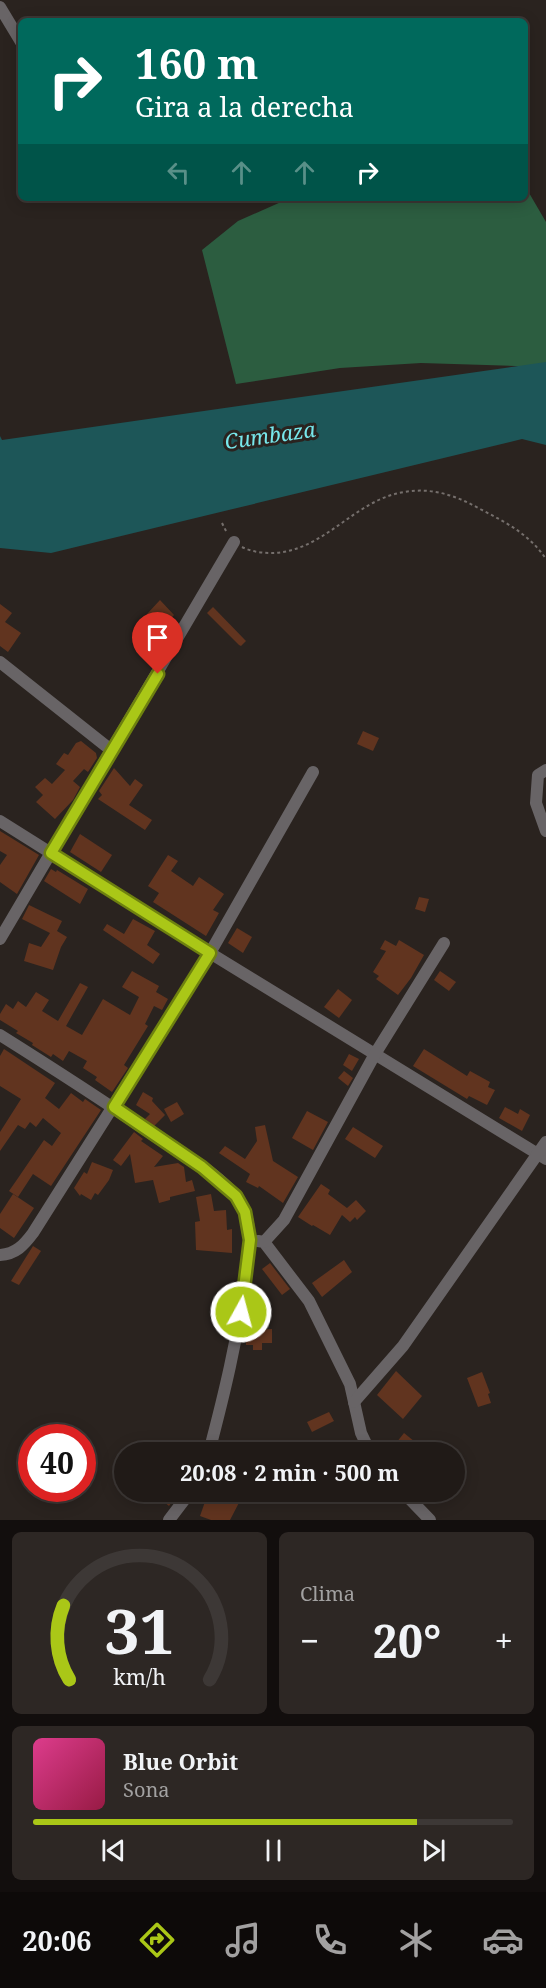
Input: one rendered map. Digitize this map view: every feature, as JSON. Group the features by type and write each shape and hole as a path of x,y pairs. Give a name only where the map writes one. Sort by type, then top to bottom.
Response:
{"street":[{"path":"0,7 18,37"},
{"path":"0,939 234,542"},
{"path":"0,662 111,750"},
{"path":"546,770 538,776 536,803 546,831"},
{"path":"0,1256 16,1251 33,1233 210,953 313,772"},
{"path":"0,821 210,953 542,1156"},
{"path":"264,1242 284,1220 375,1054 444,943"},
{"path":"0,1035 114,1107 202,1167 236,1196 245,1212 250,1240 241,1312 230,1374 212,1442"},
{"path":"354,1402 403,1346 542,1156 546,1142"},
{"path":"250,1240 264,1242 309,1301 350,1384 361,1433 365,1442"},
{"path":"169,1520 183,1502"},
{"path":"413,1502 430,1520"}],"path":[{"path":"222,523 234,542 246,549 260,552 292,550 312,543 382,498 404,492 429,490 459,498 512,526 530,540 546,559"}],"green space":[{"path":"528,191 546,222 546,367 421,363 340,368 236,384 202,250 238,221 283,201 528,201"}],"water":[{"name":"Cumbaza","path":"546,362 546,445 522,439 51,553 0,548 0,436 2,440"}],"building":[{"path":"160,600 174,615 168,622 174,628 169,636 147,614"},
{"path":"0,604 12,613 5,622 21,633 8,652 0,646"},
{"path":"213,607 246,641 241,646 207,613"},
{"path":"363,731 379,738 373,751 357,744"},
{"path":"81,741 96,753 97,758 88,772 84,769 73,781 80,787 73,800 55,819 36,802 43,795 35,787 45,778 52,784 65,770 56,764 64,753 68,755 76,743"},
{"path":"114,768 130,786 135,779 143,785 129,805 152,820 145,830 98,799 102,795 99,791"},
{"path":"0,831 39,855 17,894 0,882 0,865 7,855 0,851"},
{"path":"80,834 112,855 101,872 70,852"},
{"path":"168,855 178,861 171,871 193,886 199,877 224,894 213,910 219,913 206,936 153,902 159,893 148,886"},
{"path":"51,869 56,872 57,870 88,889 80,904 44,881"},
{"path":"419,897 429,899 425,912 415,909"},
{"path":"29,905 62,921 57,931 67,937 53,970 24,961 29,943 41,947 50,933 22,919"},
{"path":"133,919 155,931 147,945 160,954 153,964 103,930 107,924 124,934"},
{"path":"237,928 252,937 243,953 228,943"},
{"path":"385,940 396,946 399,940 424,955 398,995 376,979 379,976 373,972 386,951 380,949"},
{"path":"132,971 159,986 156,992 168,999 162,1010 154,1006 145,1024 148,1026 124,1065 128,1068 112,1092 95,1080 97,1077 83,1068 87,1061 69,1051 63,1061 53,1054 51,1057 0,1020 0,1014 6,1004 13,1009 18,1001 26,1007 36,992 49,1000 42,1011 58,1021 80,983 88,987 66,1026 82,1035 103,999 130,1015 139,997 122,987"},
{"path":"440,971 456,982 449,991 434,980"},
{"path":"338,989 352,1000 339,1018 324,1007"},
{"path":"4,1049 55,1083 45,1098 59,1109 71,1093 83,1102 85,1099 101,1110 51,1186 33,1174 18,1197 9,1191 44,1140 52,1146 61,1133 43,1118 36,1127 30,1122 25,1129 18,1125 0,1151 0,1132 21,1099 0,1086 0,1056"},
{"path":"424,1049 467,1076 470,1071 490,1082 488,1087 495,1090 487,1105 469,1096 467,1099 413,1066"},
{"path":"349,1054 359,1059 352,1071 343,1065"},
{"path":"344,1071 353,1078 348,1086 338,1078"},
{"path":"143,1092 153,1098 152,1101 165,1115 154,1126 145,1119 150,1114 136,1105"},
{"path":"177,1102 184,1114 171,1122 164,1109"},
{"path":"505,1107 518,1114 520,1109 530,1115 522,1131 499,1118"},
{"path":"307,1111 328,1122 313,1150 292,1138"},
{"path":"265,1125 273,1161 298,1177 283,1203 259,1186 258,1188 246,1182 250,1174 219,1153 225,1146 245,1159 257,1141 255,1127"},
{"path":"353,1127 383,1146 375,1158 345,1139"},
{"path":"134,1132 143,1139 141,1141 163,1156 154,1167 178,1163 184,1167 186,1182 192,1180 195,1191 170,1197 170,1200 159,1203 153,1180 135,1183 130,1154 121,1166 113,1160"},
{"path":"92,1162 113,1170 98,1195 95,1193 91,1200 81,1194 80,1196 74,1188 84,1172 87,1174"},
{"path":"321,1184 330,1190 328,1194 347,1208 356,1200 366,1211 357,1220 355,1217 350,1222 342,1215 330,1235 312,1226 298,1217"},
{"path":"13,1194 34,1208 14,1238 0,1228 0,1214"},
{"path":"211,1194 214,1211 226,1210 227,1230 232,1229 232,1253 196,1250 195,1222 200,1221 196,1197"},
{"path":"33,1246 41,1251 19,1285 11,1281"},
{"path":"344,1260 352,1272 322,1297 312,1283"},
{"path":"270,1263 290,1289 282,1295 262,1269"},
{"path":"272,1329 272,1343 262,1343 262,1350 253,1350 253,1345 246,1345 246,1330"},
{"path":"396,1371 422,1396 403,1419 377,1395"},
{"path":"482,1372 490,1393 488,1394 491,1403 478,1407 467,1378"},
{"path":"329,1412 334,1421 312,1432 307,1422"},
{"path":"404,1433 415,1442 397,1442"},
{"path":"205,1502 239,1502 230,1520 211,1520 200,1516"}],"route":[{"path":"158,674 51,853 210,953 114,1107 202,1167 236,1196 245,1212 250,1240 241,1312"}]}
